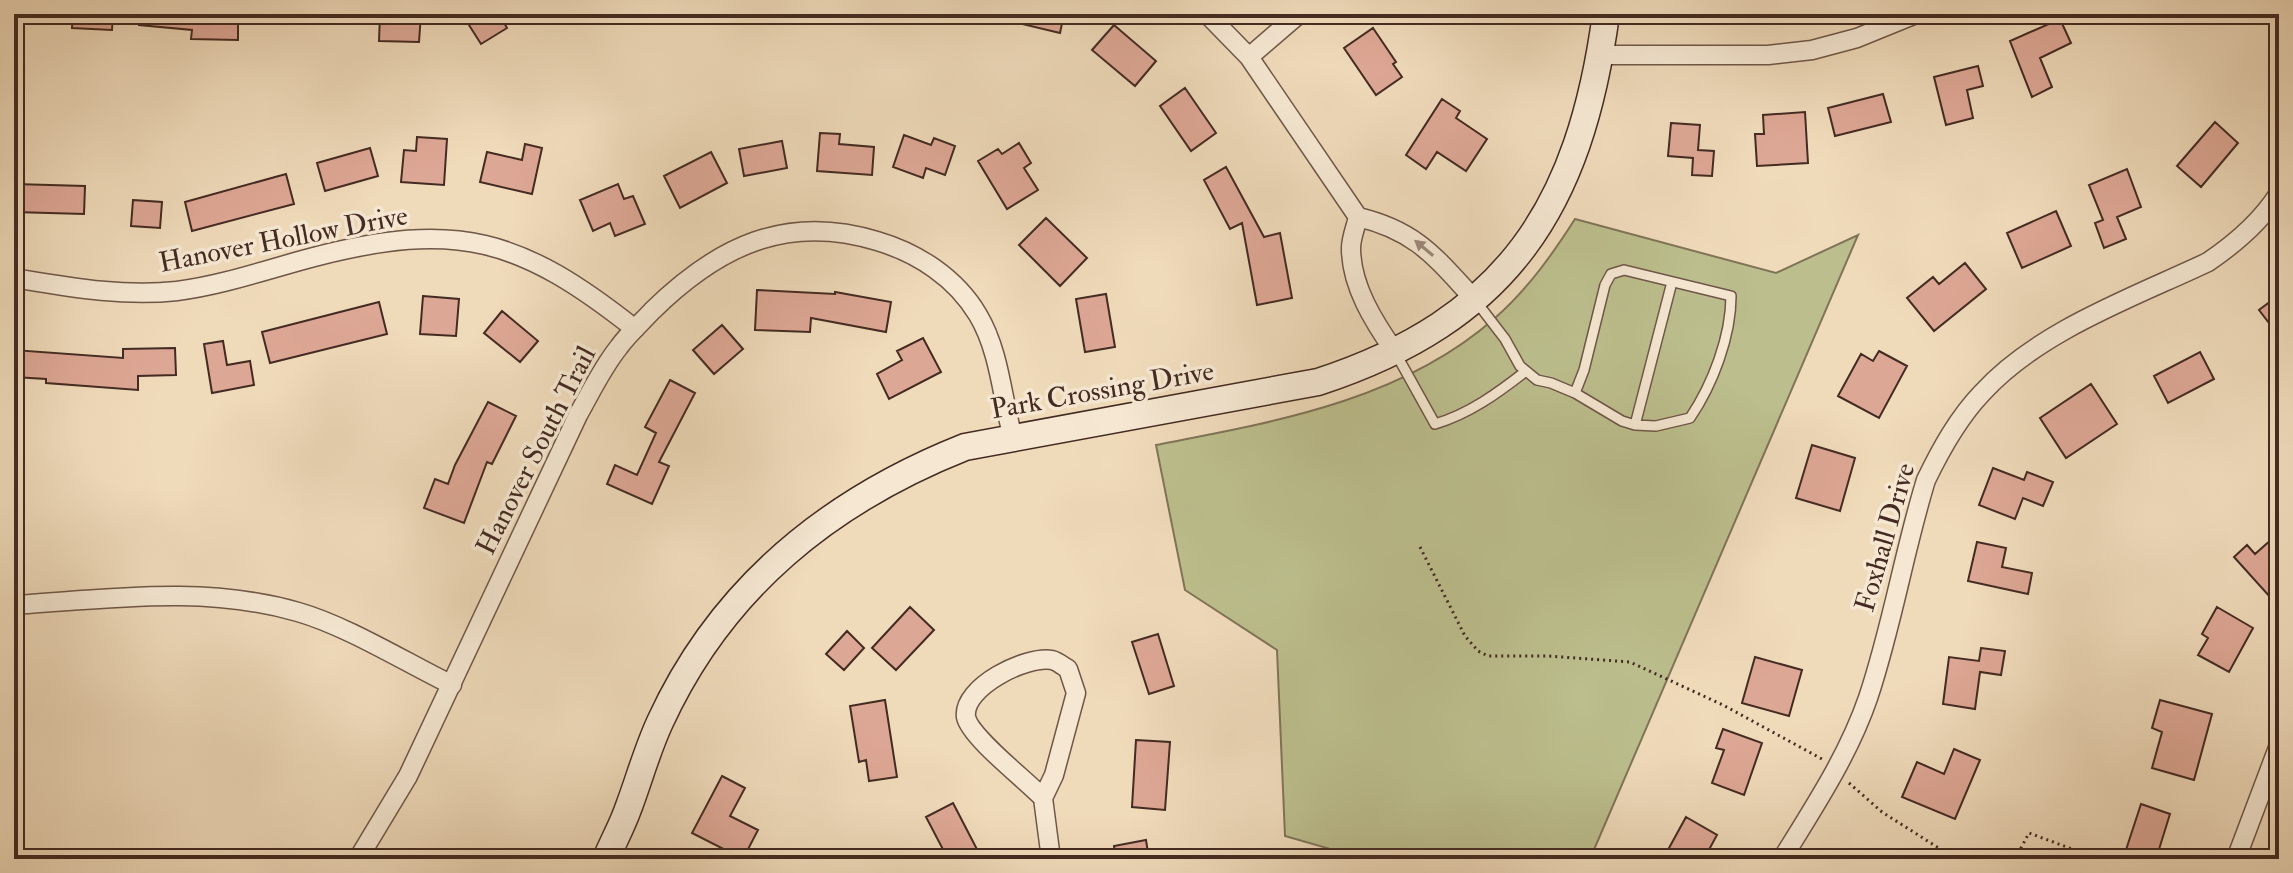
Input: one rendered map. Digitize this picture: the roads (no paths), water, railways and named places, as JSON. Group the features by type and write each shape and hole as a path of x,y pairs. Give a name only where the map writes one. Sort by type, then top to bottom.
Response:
{"street":[{"path":"1207,14 1249,57 1358,217 1385,223 1423,245 1475,300"},
{"path":"1249,57 1299,14"},
{"name":"Park Crossing Drive","path":"606,859 628,810 660,722 681,681 706,643 739,599 771,566 850,503 922,464 965,447 1164,408 1292,388 1359,368 1442,325 1475,300 1528,241 1568,173 1582,132 1606,14"},
{"path":"1600,55 1768,55 1812,50 1857,38 1916,14"},
{"name":"Foxhall Drive","path":"1782,859 1851,740 1868,698 1926,480 1942,448 1966,412 2000,375 2052,337 2208,262 2231,246 2254,226 2279,193"},
{"path":"1358,217 1351,246 1356,280 1374,323 1395,352"},
{"name":"Hanover South Trail","path":"358,859 408,776 578,415 604,367 635,329 691,276 720,256 753,241 801,231 832,231 864,237 916,256 961,292 978,315 990,342 1013,438"},
{"name":"Hanover Hollow Drive","path":"14,278 104,292 165,292 236,279 381,241 419,238 458,240 487,245 543,265 576,284 635,329"},
{"path":"14,605 185,595 256,601 320,620 452,685"},
{"path":"1043,798 988,748 970,728 965,714 972,695 997,676 1029,661 1053,660 1068,669 1076,693 1054,775 1043,798 1051,859"},
{"path":"2236,859 2270,796 2279,745"}],"lane":[{"path":"1475,300 1505,339 1520,366 1537,380 1575,393 1622,421 1656,426 1690,418 1705,395 1731,312 1731,296 1624,270 1611,274 1605,285 1584,370 1575,393"},
{"path":"1635,425 1672,282"},
{"path":"1395,352 1435,424 1453,418 1501,391 1526,371"}]}
